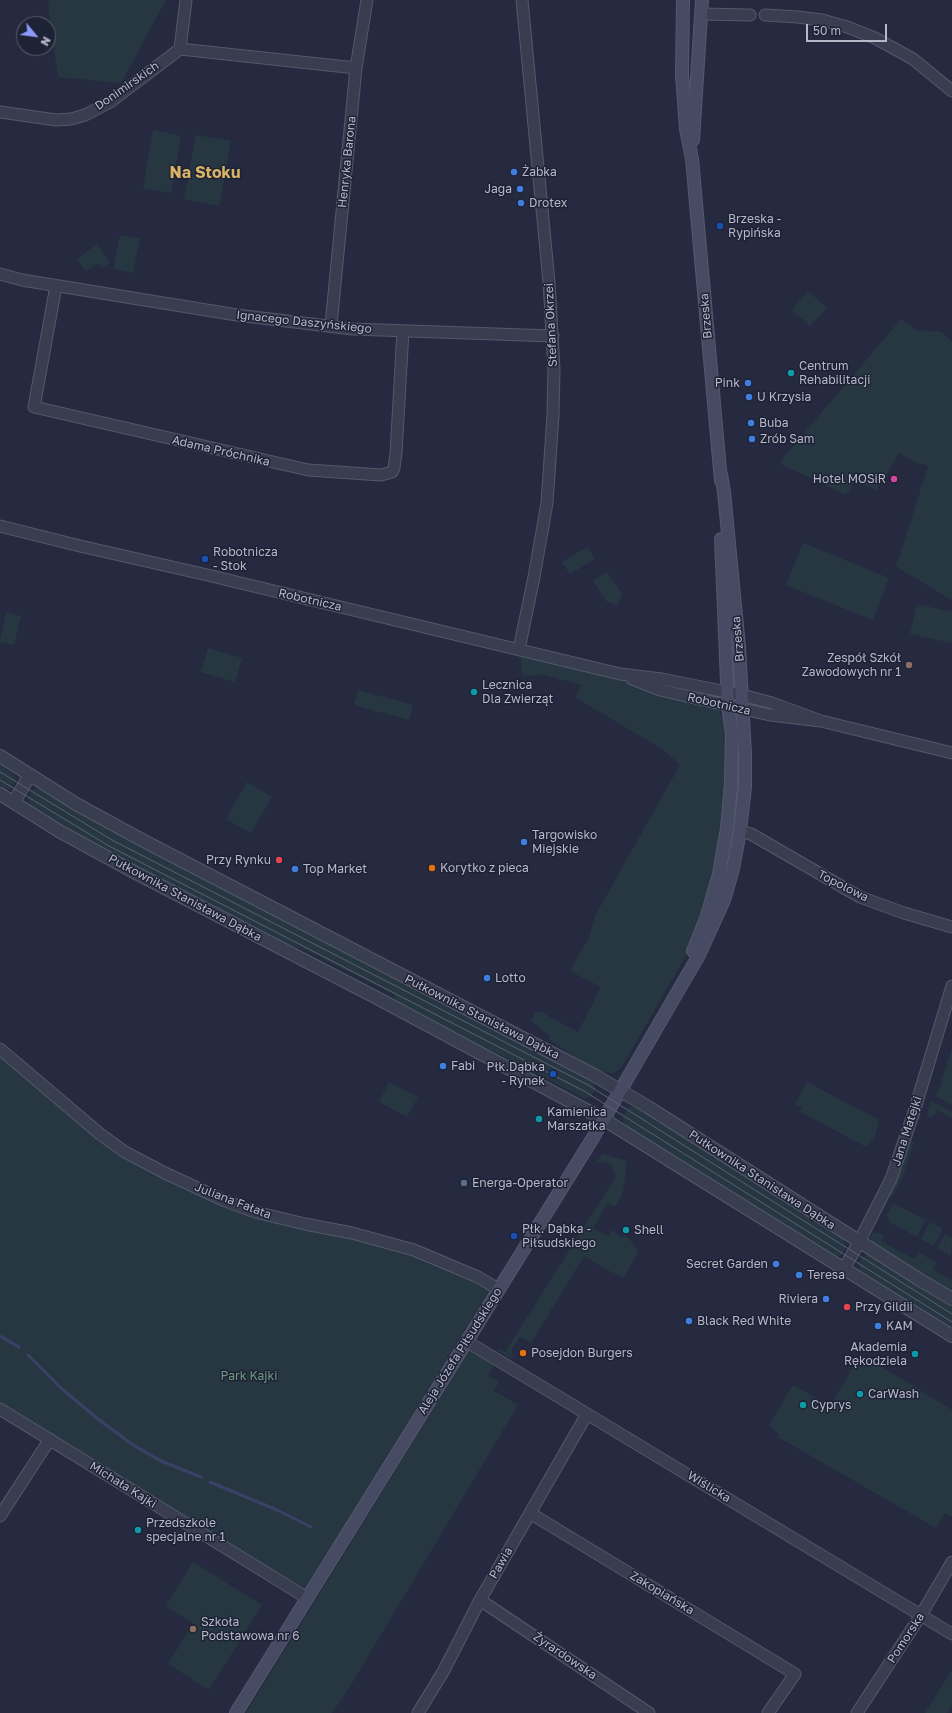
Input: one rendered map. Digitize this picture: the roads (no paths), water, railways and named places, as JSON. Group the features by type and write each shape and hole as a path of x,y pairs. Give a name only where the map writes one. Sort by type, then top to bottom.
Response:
{"main road":[{"name":"Brzeska","path":"683,0 683,92 686,130 692,159 721,474 725,500 743,709"},
{"name":"Brzeska","path":"692,159 702,0"},
{"name":"Brzeska","path":"721,474 720,516 728,706"},
{"name":"Aleja Józefa Piłsudskiego","path":"681,987 714,894 722,854 729,806 732,762 732,733 728,706"},
{"name":"Aleja Józefa Piłsudskiego","path":"236,1713 603,1120 699,955 724,900 733,869 740,831 745,787 746,754 743,709"}],"street":[{"path":"186,0 180,49 356,68"},
{"name":"Henryka Barona","path":"331,325 356,68 367,0"},
{"name":"Stefana Okrzei","path":"519,649 543,530 548,489 553,415 553,336 522,0"},
{"path":"701,14 750,15"},
{"path":"765,15 798,17 827,22 874,38 913,59 952,91"},
{"name":"Donimirskich","path":"0,112 56,120 71,119 85,115 110,102 180,49"},
{"path":"0,274 12,278 56,286"},
{"name":"Ignacego Daszyńskiego","path":"56,286 237,315 331,325 352,329 553,336"},
{"name":"Adama Próchnika","path":"56,286 34,407 308,470 380,475 389,474 394,468 403,331"},
{"name":"Robotnicza","path":"0,526 620,674 662,679 727,692 772,703 821,721 952,753"},
{"name":"Robotnicza","path":"620,674 660,690 728,706 770,715 821,721"},
{"name":"Pułkownika Stanisława Dąbka","path":"0,756 76,804 142,840 594,1075 952,1299"},
{"path":"14,802 30,775"},
{"name":"Pułkownika Stanisława Dąbka","path":"0,794 59,830 134,872 377,998 603,1120 952,1336"},
{"name":"Topolowa","path":"740,831 751,834 860,896 904,913 952,927"},
{"name":"Jana Matejki","path":"844,1269 888,1184 899,1158 952,986"},
{"name":"Juliana Fałata","path":"0,1049 100,1134 125,1152 165,1173 223,1200 255,1212 298,1223 359,1234 414,1250 478,1277 498,1288"},
{"name":"Wiślicka","path":"466,1341 952,1634"},
{"name":"Michała Kajki","path":"0,1409 307,1598"},
{"name":"Pawia","path":"418,1713 443,1672 480,1600 587,1414"},
{"path":"0,1516 50,1439"},
{"name":"Zakopiańska","path":"530,1513 795,1674 768,1713"},
{"name":"Pomorska","path":"857,1713 922,1615 952,1562"},
{"name":"Żyrardowska","path":"480,1600 649,1713"}],"waterway":[{"path":"0,1336 19,1347"},
{"path":"28,1355 62,1389 98,1419 133,1445 161,1461 201,1477"},
{"path":"210,1482 277,1510 311,1527"}],"tram line":[{"path":"0,772 112,840 588,1085 952,1314"},
{"path":"0,780 109,846 584,1091 952,1322"}],"place":[{"name":"Żabka","path":"514,172"},
{"name":"Jaga","path":"520,189"},
{"name":"Drotex","path":"521,203"},
{"name":"Brzeska - Rypińska","path":"720,226"},
{"name":"Centrum Rehabilitacji","path":"791,373"},
{"name":"Pink","path":"748,383"},
{"name":"U Krzysia","path":"749,397"},
{"name":"Buba","path":"751,423"},
{"name":"Zrób Sam","path":"752,439"},
{"name":"Hotel MOSiR","path":"894,479"},
{"name":"Robotnicza - Stok","path":"205,559"},
{"name":"Zespół Szkół Zawodowych nr 1","path":"909,665"},
{"name":"Lecznica Dla Zwierząt","path":"474,692"},
{"name":"Targowisko Miejskie","path":"524,842"},
{"name":"Przy Rynku","path":"279,860"},
{"name":"Korytko z pieca","path":"432,868"},
{"name":"Top Market","path":"295,869"},
{"name":"Lotto","path":"487,978"},
{"name":"Fabi","path":"443,1066"},
{"name":"Płk.Dąbka - Rynek","path":"553,1074"},
{"name":"Kamienica Marszałka","path":"539,1119"},
{"name":"Energa-Operator","path":"464,1183"},
{"name":"Shell","path":"626,1230"},
{"name":"Płk. Dąbka - Piłsudskiego","path":"514,1236"},
{"name":"Secret Garden","path":"776,1264"},
{"name":"Teresa","path":"799,1275"},
{"name":"Riviera","path":"826,1299"},
{"name":"Przy Gildii","path":"847,1307"},
{"name":"Black Red White","path":"689,1321"},
{"name":"KAM","path":"878,1326"},
{"name":"Posejdon Burgers","path":"523,1353"},
{"name":"Akademia Rękodziela","path":"915,1354"},
{"name":"CarWash","path":"860,1394"},
{"name":"Cyprys","path":"803,1405"},
{"name":"Przedszkole specjalne nr 1","path":"138,1530"},
{"name":"Szkoła Podstawowa nr 6","path":"193,1629"}],"district":[{"name":"Na Stoku","path":"205,173"}],"park label":[{"name":"Park Kajki","path":"249,1376"}]}
